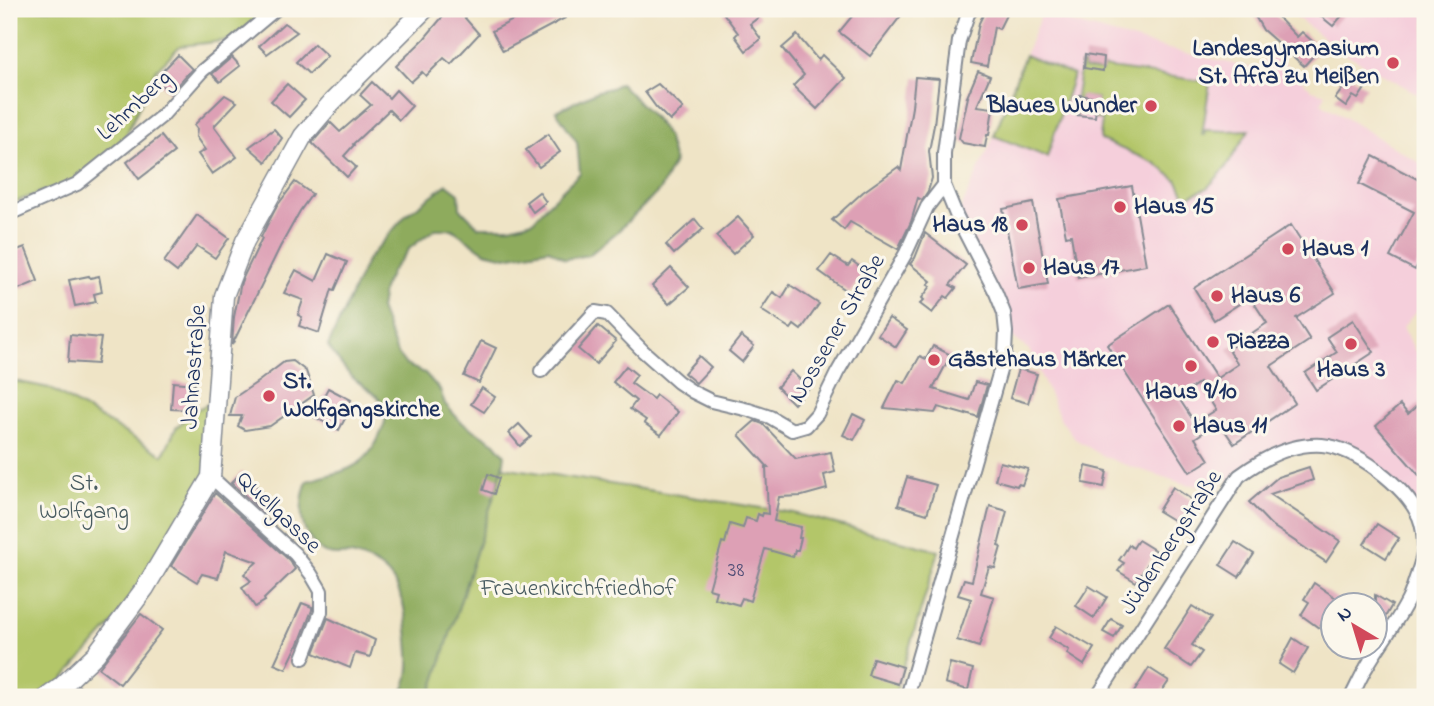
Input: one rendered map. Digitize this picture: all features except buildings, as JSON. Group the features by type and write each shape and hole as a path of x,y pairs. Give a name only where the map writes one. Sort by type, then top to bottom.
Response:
{"street":[{"name":"Lehmberg","path":"9,214 77,184 162,116 202,71 276,9"},
{"name":"Jahnastraße","path":"47,697 96,654 145,587 211,477 224,296 245,241 303,136 332,102 425,9"},
{"path":"907,697 1004,353 1006,332 1004,313 996,293 957,217 944,185 944,153 959,41 972,9"},
{"name":"Nossener Straße","path":"541,371 595,312 607,314 651,359 693,392 711,401 770,417 792,430 806,426 817,414 837,373 906,253 927,207 944,185"},
{"name":"Jüdenbergstraße","path":"1097,697 1238,476 1259,461 1283,451 1324,445 1366,462 1382,474 1408,500 1418,517 1424,537 1424,552 1409,599 1351,697"},
{"name":"Quellgasse","path":"211,477 295,554 321,591 321,612 303,658"}],"shaded area":[{"name":"Landesgymnasium St. Afra zu Meißen","path":"1286,9 1425,9 1425,98 1339,50"},
{"name":"Landesgymnasium St. Afra zu Meißen","path":"1041,14 1160,47 1256,69 1273,52 1312,90 1326,94 1321,103 1425,166 1425,301 1403,327 1415,351 1425,358 1425,552 1408,500 1346,452 1304,446 1222,483 1218,490 1182,483 1101,455 1075,439 1061,420 1029,350 1006,332 957,217 994,136"}],"green space":[{"path":"9,9 276,9 240,39 180,46 156,70 118,152 55,194 51,189 9,204"},
{"path":"1025,55 1073,75 1047,157 994,136"},
{"path":"1081,64 1084,69 1102,71 1103,67 1210,82 1202,135 1205,130 1249,130 1225,169 1207,188 1186,197 1178,181 1155,163 1101,140 1102,120 1094,118 1097,98 1080,96 1077,115 1073,115"},
{"path":"620,83 654,118 667,136 674,162 660,190 617,232 589,255 565,259 549,249 506,257 485,252 452,229 435,229 410,248 392,270 383,289 380,309 397,353 406,365 425,373 440,390 445,404 461,422 495,443 505,455 430,697 399,697 408,678 409,656 405,611 399,591 380,567 351,555 332,555 321,551 307,535 302,521 307,481 343,471 361,461 376,444 386,417 380,399 351,376 328,346 367,260 406,215 447,184 459,193 460,208 479,227 510,227 533,221 580,173 577,142 556,111"},
{"name":"St. Wolfgang","path":"9,380 49,388 163,455 176,428 195,410 217,400 211,477 145,588 47,697 9,697"},
{"name":"Frauenkirchfriedhof","path":"503,467 793,513 939,551 894,697 430,697"}],"place":[{"name":"Landesgymnasium St. Afra zu Meißen","path":"1393,63"},
{"name":"Blaues Wunder","path":"1151,106"},
{"name":"Haus 15","path":"1120,207"},
{"name":"Haus 18","path":"1022,225"},
{"name":"Haus 1","path":"1288,249"},
{"name":"Haus 17","path":"1029,268"},
{"name":"Haus 6","path":"1217,296"},
{"name":"Piazza","path":"1213,342"},
{"name":"Haus 3","path":"1351,344"},
{"name":"Gästehaus Märker","path":"934,360"},
{"name":"Haus 9/10","path":"1191,366"},
{"name":"St. Wolfgangskirche","path":"269,396"},
{"name":"Haus 11","path":"1179,426"}]}
